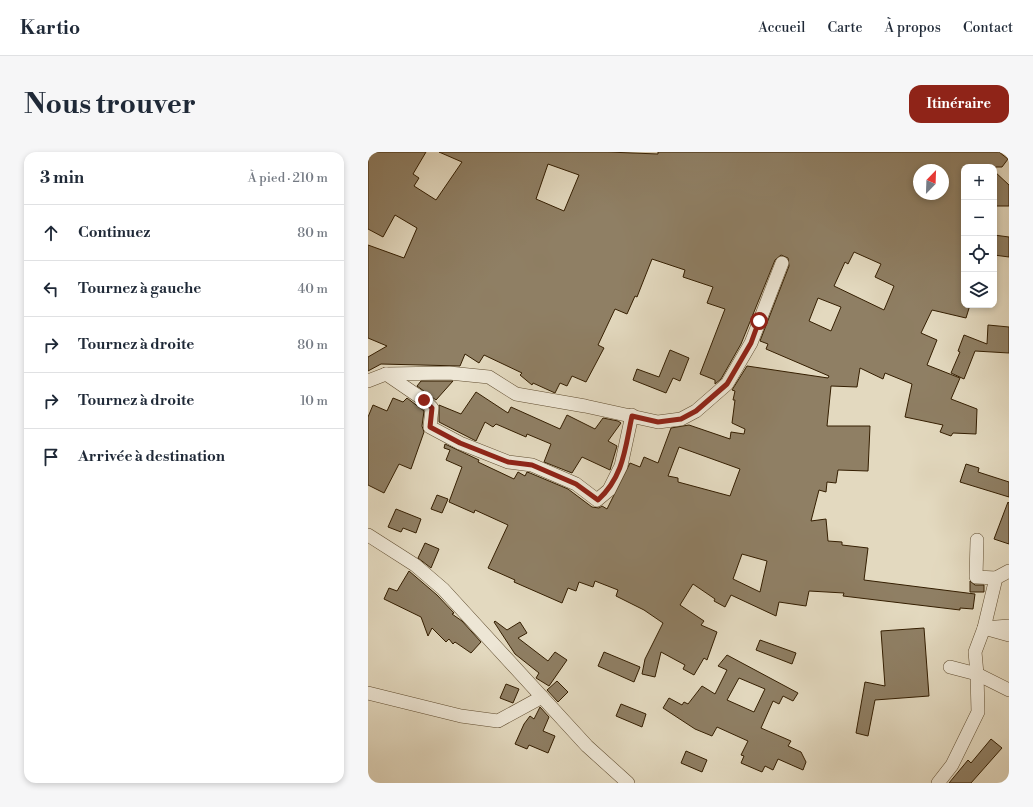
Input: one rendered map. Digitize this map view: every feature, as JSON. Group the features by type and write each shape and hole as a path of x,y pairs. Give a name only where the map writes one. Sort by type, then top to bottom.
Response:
{"street":[{"path":"368,381 386,374 449,373 489,377 516,394 658,422 681,419 696,411 727,384 751,343 782,264"},
{"path":"386,374 424,400 432,408 430,427 460,443 508,462 532,465 576,484 598,500 609,490 621,466 632,416"},
{"path":"368,535 415,565 443,589 587,746 628,783"},
{"path":"977,540 976,577 996,578 1009,571"},
{"path":"938,783 952,765 978,712 975,652 984,628 996,578"},
{"path":"984,628 1009,626"},
{"path":"984,628 1009,635"},
{"path":"950,667 977,674 1009,690"},
{"path":"368,693 461,716 498,721 542,697"}],"building":[{"path":"368,152 426,152 413,174 419,178 414,186 436,200 462,162 439,152 608,152 658,154 658,152 999,152 1008,159 1002,167 997,167 997,164 961,164 961,308 969,308 966,318 932,310 921,333 937,340 927,365 960,378 951,399 977,409 976,434 953,433 951,436 940,432 943,425 905,417 912,384 885,373 883,379 860,368 857,387 831,386 827,426 870,426 868,471 838,470 836,483 827,482 826,492 819,490 811,521 826,519 828,541 842,542 842,545 868,548 864,580 975,594 973,609 960,608 960,610 843,596 844,593 809,591 806,606 779,602 776,616 731,595 725,607 714,601 715,599 693,584 680,605 704,621 701,625 717,632 707,660 704,658 694,675 683,669 685,665 661,652 655,677 642,674 645,659 663,623 644,610 616,596 618,590 595,581 593,587 579,582 576,591 568,588 562,603 514,582 515,580 488,568 508,525 475,510 474,513 449,502 462,467 446,460 450,450 444,448 445,444 514,479 518,472 525,476 527,472 568,489 592,507 599,508 602,506 607,509 630,463 640,467 644,457 658,463 671,428 689,425 730,439 731,432 744,434 745,429 732,423 735,391 732,390 747,366 828,378 829,376 766,349 768,344 760,341 789,266 788,258 781,255 775,260 741,344 721,379 715,384 715,380 700,374 725,309 707,303 713,287 683,277 685,270 652,259 637,297 635,296 627,314 615,309 598,345 604,348 586,382 572,376 567,386 560,383 555,393 533,383 532,385 520,375 522,373 484,355 479,363 465,354 460,366 381,364 368,371 368,357 387,346 368,338 368,245 404,258 417,228 395,215 383,237 368,229","holes":["548,164 579,175 564,211 536,199","854,252 881,264 875,277 894,286 884,310 834,286 845,262 848,264","818,298 841,307 831,331 809,321","679,447 740,469 730,496 678,482 678,478 668,476","742,554 767,561 760,592 733,579"]},
{"path":"997,174 1009,185 1009,206 997,206"},
{"path":"997,235 1009,237 1009,257 997,255"},
{"path":"988,325 1009,327 1009,353 975,351 964,379 951,373 960,352 958,351 964,335 987,344"},
{"path":"670,350 689,358 680,381 673,378 666,393 633,380 637,369 659,377"},
{"path":"421,381 453,381 436,400 417,386"},
{"path":"476,392 508,413 511,407 560,429 567,415 595,429 603,418 618,421 621,423 608,441 617,446 610,470 582,457 572,473 544,462 551,444 527,434 526,437 496,424 493,427 485,422 476,441 439,422 439,405 461,414"},
{"path":"393,398 403,402 407,398 424,411 422,426 424,432 411,469 399,464 384,493 368,485 368,417 373,405 387,411"},
{"path":"966,464 979,468 978,472 1009,482 1009,497 960,482"},
{"path":"437,495 448,499 442,513 431,509"},
{"path":"1008,502 1009,503 1009,544 994,539"},
{"path":"396,509 421,519 416,533 403,528 401,532 388,527"},
{"path":"425,543 439,549 431,568 418,558"},
{"path":"409,571 437,595 454,613 452,614 462,621 481,642 471,653 455,642 453,644 449,639 446,642 432,628 428,636 421,617 384,599 389,588 397,591"},
{"path":"970,581 975,585 984,585 984,592 970,592"},
{"path":"495,621 507,630 520,622 527,633 518,638 548,661 555,652 567,660 549,686 536,678 539,673 515,654 494,622"},
{"path":"924,628 929,696 875,700 868,736 856,733 865,682 885,686 881,631"},
{"path":"760,640 796,653 792,664 756,650"},
{"path":"604,652 640,667 634,682 598,666"},
{"path":"727,655 798,693 793,701 783,696 779,704 773,701 761,728 791,741 788,746 801,752 806,762 803,770 778,759 773,770 765,766 762,772 741,763 744,756 741,755 748,741 717,727 712,736 695,729 663,708 669,698 682,705 684,702 688,704 702,686 715,694 727,670 718,666","holes":["739,678 765,689 754,712 727,700"]},
{"path":"557,681 568,692 558,702 547,690"},
{"path":"506,684 519,689 513,703 500,698"},
{"path":"621,704 646,714 642,727 616,716"},
{"path":"540,707 549,717 543,731 555,736 548,753 529,745 527,749 515,744 524,724 530,716 534,719"},
{"path":"991,739 1002,748 971,783 949,783 968,760 971,763"},
{"path":"686,751 707,760 702,772 681,763"}],"route":[{"path":"424,400 432,408 430,427 460,443 508,462 532,465 576,484 598,500 609,490 621,466 632,416 658,422 681,419 696,411 727,384 751,343 759,321"}]}
